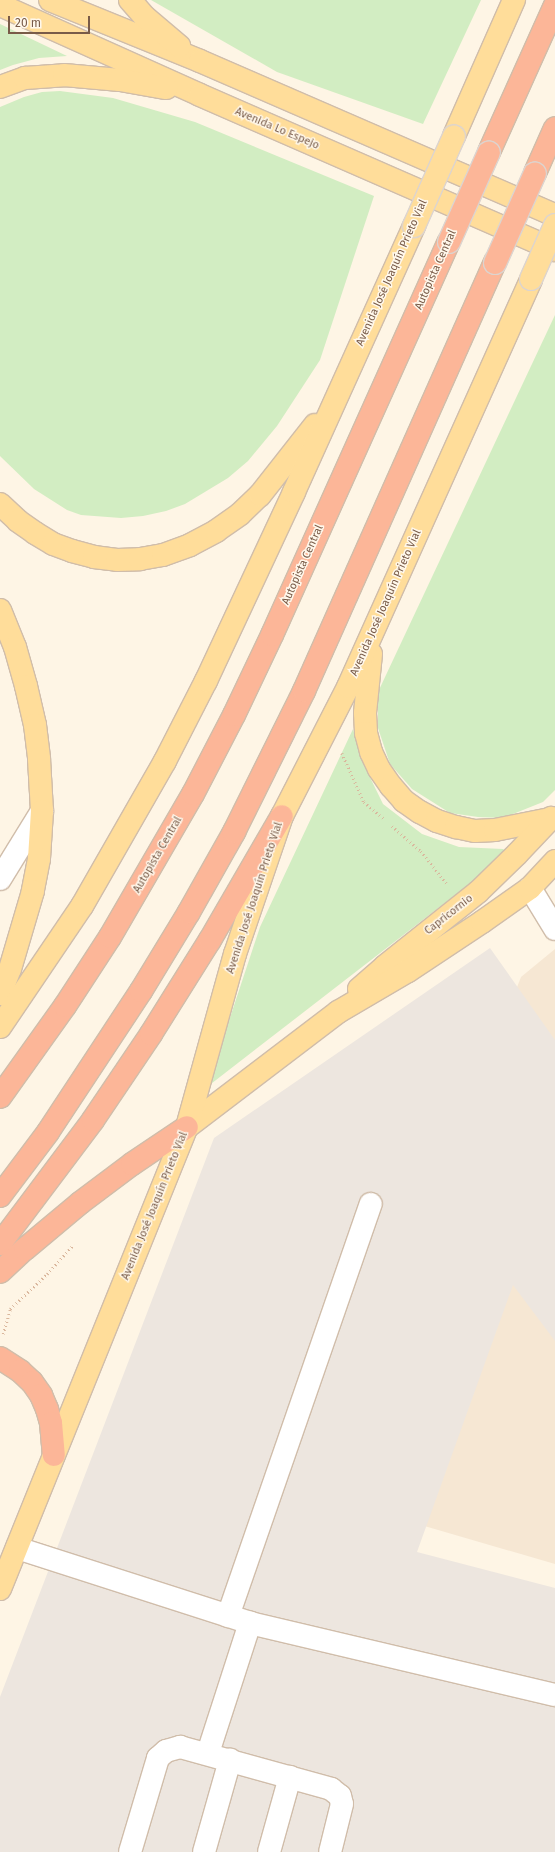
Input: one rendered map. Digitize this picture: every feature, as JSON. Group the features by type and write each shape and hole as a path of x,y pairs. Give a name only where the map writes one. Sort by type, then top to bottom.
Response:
{"highway":[{"name":"Autopista Central","path":"0,1097 65,1006 110,937 193,794 234,715 272,635 555,5"},
{"path":"0,1196 48,1132 141,991 189,912 234,832 304,691 555,128"},
{"path":"0,1244 93,1120 151,1034 210,940 282,816"},
{"path":"0,1272 25,1249 86,1199 132,1164 186,1127"},
{"path":"0,1358 20,1371 32,1382 41,1395 51,1423 54,1455"}],"main road":[{"path":"50,0 200,61 555,215"},
{"path":"130,0 145,17 171,40 200,61"},
{"name":"Avenida José Joaquín Prieto Vial","path":"0,1027 82,906 165,761 206,681 414,226 514,0"},
{"name":"Avenida Lo Espejo","path":"0,5 200,95 555,250"},
{"path":"0,87 25,78 64,75 120,80 200,95"},
{"name":"Avenida José Joaquín Prieto Vial","path":"0,1589 186,1127 235,954 282,816 331,723 376,626 555,225"},
{"path":"0,504 18,521 47,540 72,551 94,557 140,559 177,550 216,531 240,514 260,495 311,430 342,384"},
{"path":"0,610 15,647 26,686 39,759 42,811 39,859 33,891 10,969 0,994"},
{"path":"376,626 368,672 365,713 366,732 371,752 390,786 404,800 437,822 475,831 495,830 553,816"},
{"path":"478,892 505,886 530,888 534,856 541,837 553,816"},
{"name":"Capricornio","path":"338,1012 352,995 385,966 478,892 553,816"},
{"name":"Capricornio","path":"186,1127 338,1012 446,947 530,888 555,861"}],"street":[{"path":"0,879 42,811"},
{"path":"530,888 555,929"},
{"path":"228,1616 371,1204"},
{"path":"17,1548 250,1623 555,1695"},
{"path":"208,1753 250,1623"},
{"path":"130,1852 158,1758 166,1751 180,1747 208,1753 331,1789 340,1796 342,1804 330,1852"},
{"path":"204,1852 230,1760"},
{"path":"269,1852 290,1777"}],"shaded area":[{"path":"490,948 555,1040 555,1341 513,1285 417,1552 555,1588 555,1852 0,1852 0,1697 214,1138"},
{"path":"555,949 555,1564 318,1495 521,977"}],"green space":[{"path":"151,0 481,0 423,124 277,72"},
{"path":"0,24 67,56 39,58 0,70"},
{"path":"60,91 113,98 195,122 374,196 320,360 277,426 248,461 228,478 185,504 166,511 143,516 121,518 81,515 67,510 34,489 0,456 0,107 24,97 42,92"},
{"path":"555,315 555,790 543,802 503,818 478,817 450,813 412,789 390,764 378,728 378,692"},
{"path":"353,729 361,759 383,804 422,834 459,847 503,849 508,854 207,1087 260,927"}]}
